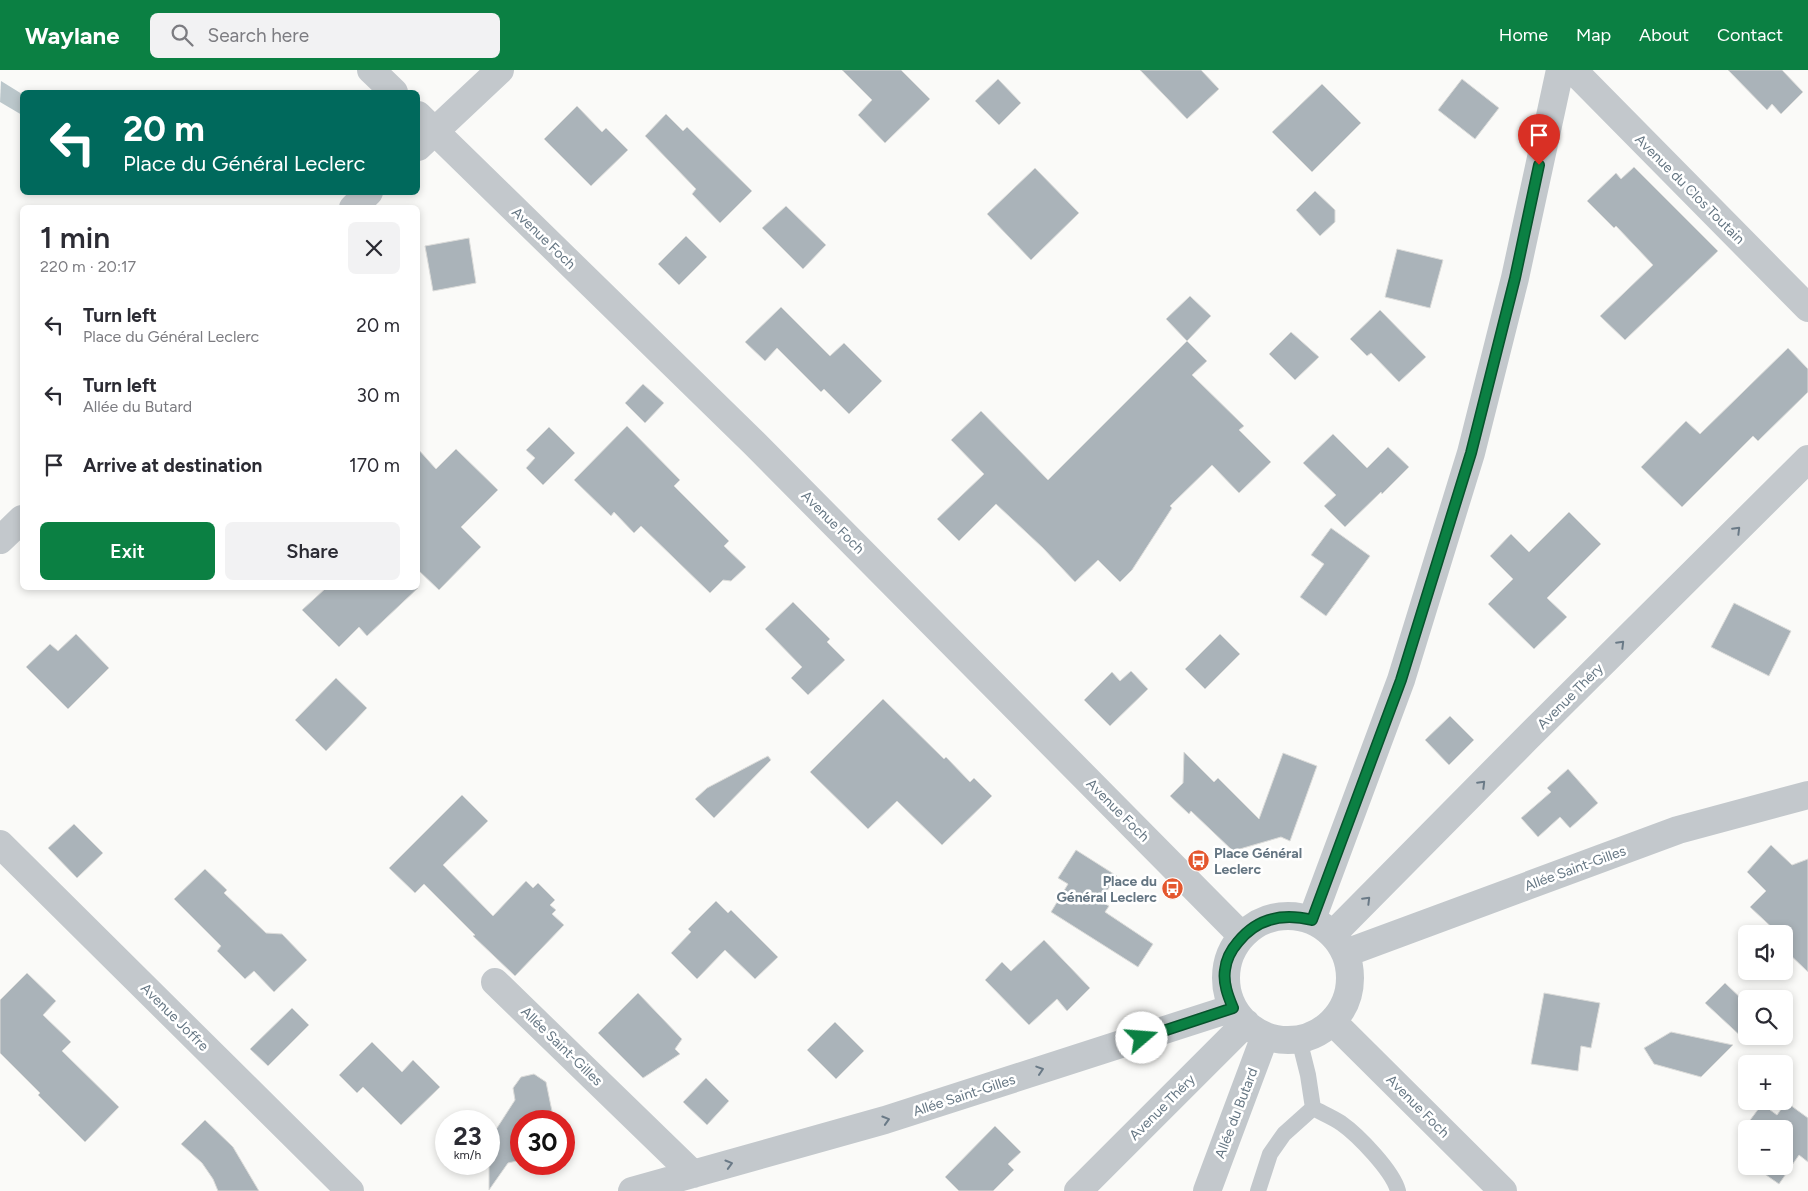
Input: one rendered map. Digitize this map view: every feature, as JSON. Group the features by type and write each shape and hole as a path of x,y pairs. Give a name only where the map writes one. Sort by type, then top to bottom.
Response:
{"street":[{"path":"370,70 392,90"},
{"path":"423,131 500,70"},
{"path":"1330,936 1401,680 1471,453 1515,278 1560,70"},
{"name":"Avenue du Clos Toutain","path":"1573,70 1808,308"},
{"name":"Avenue Foch","path":"423,131 755,444 1242,936"},
{"path":"356,205 366,195"},
{"name":"Avenue Théry","path":"1330,936 1808,459"},
{"path":"0,540 20,521"},
{"name":"Allée Saint-Gilles","path":"1330,936 1678,830 1808,795"},
{"name":"Avenue Joffre","path":"0,844 350,1191"},
{"path":"1286,916 1330,936 1351,972 1345,1004 1332,1022 1323,1030 1299,1039 1277,1039 1248,1022 1225,984 1227,959 1242,936 1261,922 1286,916"},
{"name":"Allée Saint-Gilles","path":"495,982 693,1174"},
{"name":"Avenue Théry","path":"1078,1191 1248,1022"},
{"name":"Allée Saint-Gilles","path":"632,1191 885,1120 1248,1022"},
{"name":"Allée du Butard","path":"1207,1191 1248,1022"},
{"name":"Avenue Foch","path":"1332,1022 1503,1191"}],"lane":[{"path":"1299,1039 1308,1075 1313,1108"},
{"path":"1258,1191 1270,1154 1284,1134 1313,1108"},
{"path":"1313,1108 1341,1123 1355,1134 1379,1160 1398,1191"}],"shaded area":[{"path":"1,81 20,93 20,114 0,102"}],"building":[{"path":"842,70 901,70 930,99 885,143 858,115 872,100"},
{"path":"1140,70 1201,70 1219,89 1187,119"},
{"path":"1728,70 1782,70 1803,92 1781,114 1772,104 1767,110"},
{"path":"998,79 1021,103 999,125 975,101"},
{"path":"1462,79 1499,108 1475,139 1438,110"},
{"path":"1322,84 1361,123 1312,172 1272,132"},
{"path":"577,106 602,132 606,128 628,150 591,186 544,139"},
{"path":"666,114 683,131 687,127 752,191 720,223 692,194 696,189 645,136"},
{"path":"1634,167 1718,251 1625,340 1600,316 1653,265 1616,226 1614,228 1587,201 1616,173 1621,179"},
{"path":"1035,168 1079,213 1031,260 987,214"},
{"path":"1315,191 1335,210 1335,222 1320,236 1296,210"},
{"path":"786,206 826,245 803,269 762,228"},
{"path":"686,236 707,257 679,285 658,264"},
{"path":"469,238 476,283 433,291 425,246"},
{"path":"1397,249 1443,260 1430,308 1385,297"},
{"path":"1190,296 1211,316 1187,341 1166,319"},
{"path":"781,307 830,356 844,343 882,381 849,414 824,389 821,392 777,348 765,361 745,342"},
{"path":"1380,310 1426,357 1399,382 1371,353 1367,356 1350,339"},
{"path":"1291,332 1319,357 1295,380 1269,354"},
{"path":"1187,341 1207,361 1192,375 1244,426 1239,430 1271,462 1239,493 1212,465 1170,506 1172,508 1132,570 1120,582 1098,560 1075,582 1043,548 996,504 959,541 937,519 984,474 951,440 981,411 1048,480"},
{"path":"1788,348 1808,369 1808,392 1758,441 1753,436 1682,507 1641,467 1686,421 1700,434"},
{"path":"643,384 664,403 645,423 625,403"},
{"path":"627,426 680,480 674,486 729,541 724,546 746,567 731,581 723,580 710,593 641,526 634,533 614,512 611,516 574,480"},
{"path":"549,427 575,453 543,485 526,468 535,458 526,450"},
{"path":"1333,434 1367,468 1388,447 1409,467 1345,527 1324,506 1336,495 1303,463"},
{"path":"456,449 498,490 461,527 481,547 439,590 420,572 420,451 436,469"},
{"path":"1569,512 1601,544 1547,598 1567,617 1534,649 1488,604 1513,579 1490,556 1511,534 1529,552"},
{"path":"1331,528 1370,556 1326,616 1300,597 1324,564 1311,555"},
{"path":"324,590 416,590 367,636 359,627 339,647 302,610"},
{"path":"793,602 830,639 827,642 845,660 808,695 791,678 802,667 765,629"},
{"path":"1734,603 1791,631 1769,676 1711,647"},
{"path":"76,634 109,668 68,709 26,667 50,644 58,651"},
{"path":"1220,634 1240,654 1205,689 1185,669"},
{"path":"1131,671 1148,689 1110,726 1084,700 1112,672 1120,681"},
{"path":"336,678 367,708 326,751 295,720"},
{"path":"883,699 944,759 946,757 970,782 974,778 992,796 942,845 897,801 868,829 810,772"},
{"path":"1450,716 1474,740 1449,765 1425,740"},
{"path":"1184,752 1214,782 1218,778 1259,819 1283,753 1317,766 1290,841 1281,837 1233,851 1191,811 1189,814 1170,796 1183,783"},
{"path":"768,756 771,760 714,818 695,799 707,788"},
{"path":"1568,769 1598,803 1570,828 1560,817 1538,837 1521,818 1551,792 1547,788"},
{"path":"462,795 488,821 443,865 493,916 526,881 533,888 538,883 555,900 550,905 556,910 552,914 564,925 515,976 473,936 475,935 424,884 415,893 389,868"},
{"path":"74,824 103,853 77,878 48,848"},
{"path":"1771,845 1792,865 1808,859 1808,972 1793,958 1793,925 1769,925 1750,907 1766,891 1747,872"},
{"path":"1076,850 1117,876 1100,901 1109,906 1105,912 1153,944 1138,967 1051,912 1068,884 1058,878"},
{"path":"205,869 227,890 224,893 266,933 282,934 307,960 274,992 254,971 245,979 217,951 221,946 174,899"},
{"path":"716,901 728,913 731,910 778,957 755,979 725,950 697,979 671,953 691,932 688,929"},
{"path":"1044,940 1090,988 1067,1011 1057,999 1029,1025 985,980 1002,962 1011,971"},
{"path":"27,973 56,1001 43,1015 71,1042 62,1051 119,1107 85,1142 38,1095 40,1093 0,1053 0,1000"},
{"path":"1725,983 1738,995 1738,1034 1705,1003"},
{"path":"638,993 682,1039 675,1049 680,1054 643,1078 598,1033"},
{"path":"1544,993 1600,1003 1591,1048 1581,1046 1578,1071 1531,1064"},
{"path":"292,1008 309,1025 268,1066 250,1049"},
{"path":"835,1022 864,1051 836,1079 807,1050"},
{"path":"1671,1032 1733,1045 1701,1077 1654,1064 1644,1048"},
{"path":"372,1042 402,1072 413,1060 440,1087 401,1125 363,1087 357,1093 339,1075"},
{"path":"534,1074 546,1082 552,1110 510,1110 510,1163 500,1174 500,1123 515,1100 513,1088 521,1077"},
{"path":"706,1078 729,1101 707,1125 683,1102"},
{"path":"1793,1107 1808,1118 1808,1162 1799,1155 1793,1164 1793,1120 1750,1120 1758,1110 1770,1110 1777,1115 1780,1110 1793,1110"},
{"path":"205,1120 233,1147 259,1191 218,1191 213,1179 202,1163 181,1144"},
{"path":"995,1126 1021,1152 1008,1164 1014,1170 993,1191 959,1191 945,1177"},
{"path":"489,1175 500,1175 489,1190"},
{"path":"1766,1175 1785,1175 1779,1184"}],"place":[{"name":"Place Général Leclerc","path":"1198,861"},
{"name":"Place du Général Leclerc","path":"1173,889"}],"route":[{"path":"1142,1038 1233,1008 1225,984 1227,959 1242,936 1250,929 1272,918 1286,916 1312,920 1401,680 1471,453 1515,278 1539,165"}]}
